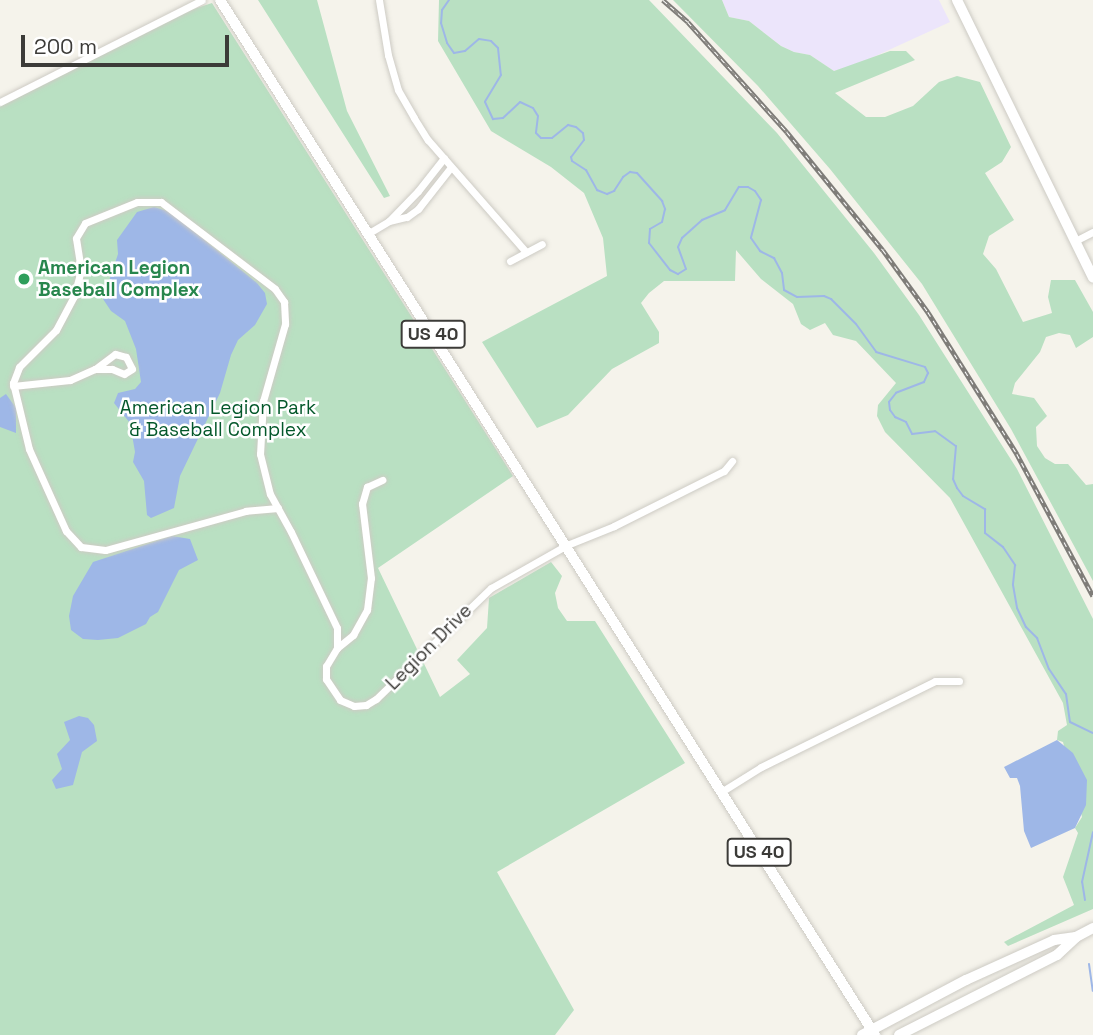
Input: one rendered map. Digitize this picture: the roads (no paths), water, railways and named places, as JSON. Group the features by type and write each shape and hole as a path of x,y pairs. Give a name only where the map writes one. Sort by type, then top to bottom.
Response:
{"main road":[{"name":"US 40","path":"220,0 567,545 870,1033"},
{"path":"957,0 1093,277"},
{"path":"899,1035 1058,955 1076,937 1093,928"},
{"path":"870,1033 991,968 1054,940 1076,937"}],"street":[{"path":"0,102 202,0"},
{"path":"379,0 388,55 398,90 428,140 526,252"},
{"path":"369,233 389,221 444,158"},
{"path":"389,221 407,217 418,209 451,167"},
{"path":"278,509 246,511 105,550 81,547 66,531 29,450 13,386 19,367 55,330 77,289 81,270 76,238 85,223 127,205 149,200 161,202 275,289 284,302 285,324 263,401 259,428 263,474 331,614 339,636 337,648"},
{"path":"1075,241 1093,232"},
{"path":"510,261 541,244"},
{"path":"13,386 57,383 95,369 115,354 121,354 131,363 132,369 124,374 111,369 95,369"},
{"name":"Legion Drive","path":"337,648 326,666 326,679 332,691 340,700 354,706 366,705 376,699 447,633 475,601 567,545 724,471 732,461"},
{"path":"337,648 353,635 367,611 371,578 362,504 367,487 382,480"},
{"path":"721,792 761,767 935,681 959,681"}],"water":[{"path":"154,207 170,212 257,283 265,293 267,304 255,325 238,340 231,355 220,393 180,476 174,508 151,518 147,515 144,481 133,462 135,452 130,423 114,403 118,393 135,389 141,382 136,349 125,321 111,311 103,299 118,254 117,240 137,212"},
{"path":"6,394 16,408 16,433 0,427 0,398"},
{"path":"172,536 190,539 198,560 179,570 158,612 150,617 146,624 118,638 98,640 83,639 71,630 69,616 73,596 93,562"},
{"path":"79,716 88,718 94,725 97,741 82,752 73,785 56,789 52,780 62,769 57,754 70,740 64,722"},
{"path":"1057,740 1073,753 1087,780 1086,805 1075,828 1031,848 1024,831 1020,786 1017,778 1010,778 1004,767"}],"waterway":[{"path":"449,0 442,10 441,23 447,43 454,53 465,51 479,39 491,41 498,48 501,75 485,102 493,119 503,118 520,102 533,108 538,116 536,133 541,138 552,138 568,125 576,127 583,133 584,140 571,157 572,161 586,170 597,190 607,194 614,191 623,177 630,172 637,173 662,201 665,209 662,222 650,229 649,243 670,270 678,274 686,269 678,247 682,238 702,220 725,210 739,187 748,187 755,191 761,200 751,238 760,251 774,258 782,273 784,290 797,297 824,296 831,299 856,324 876,352 925,367 928,373 924,382 896,393 889,402 890,410 895,417 906,422 912,434 935,431 956,446 953,479 957,488 963,496 985,509 985,533 1003,547 1015,565 1013,585 1017,608 1026,627 1037,638 1049,669 1066,694 1070,722 1093,733"},
{"path":"1085,900 1082,882 1093,832"},
{"path":"1089,964 1093,991"}],"railway":[{"path":"663,0 688,22 787,132 883,250 928,312 1017,454 1093,596"}],"place":[{"name":"American Legion Baseball Complex","path":"24,279"}],"park label":[{"name":"American Legion Park & Baseball Complex","path":"218,419"}]}
